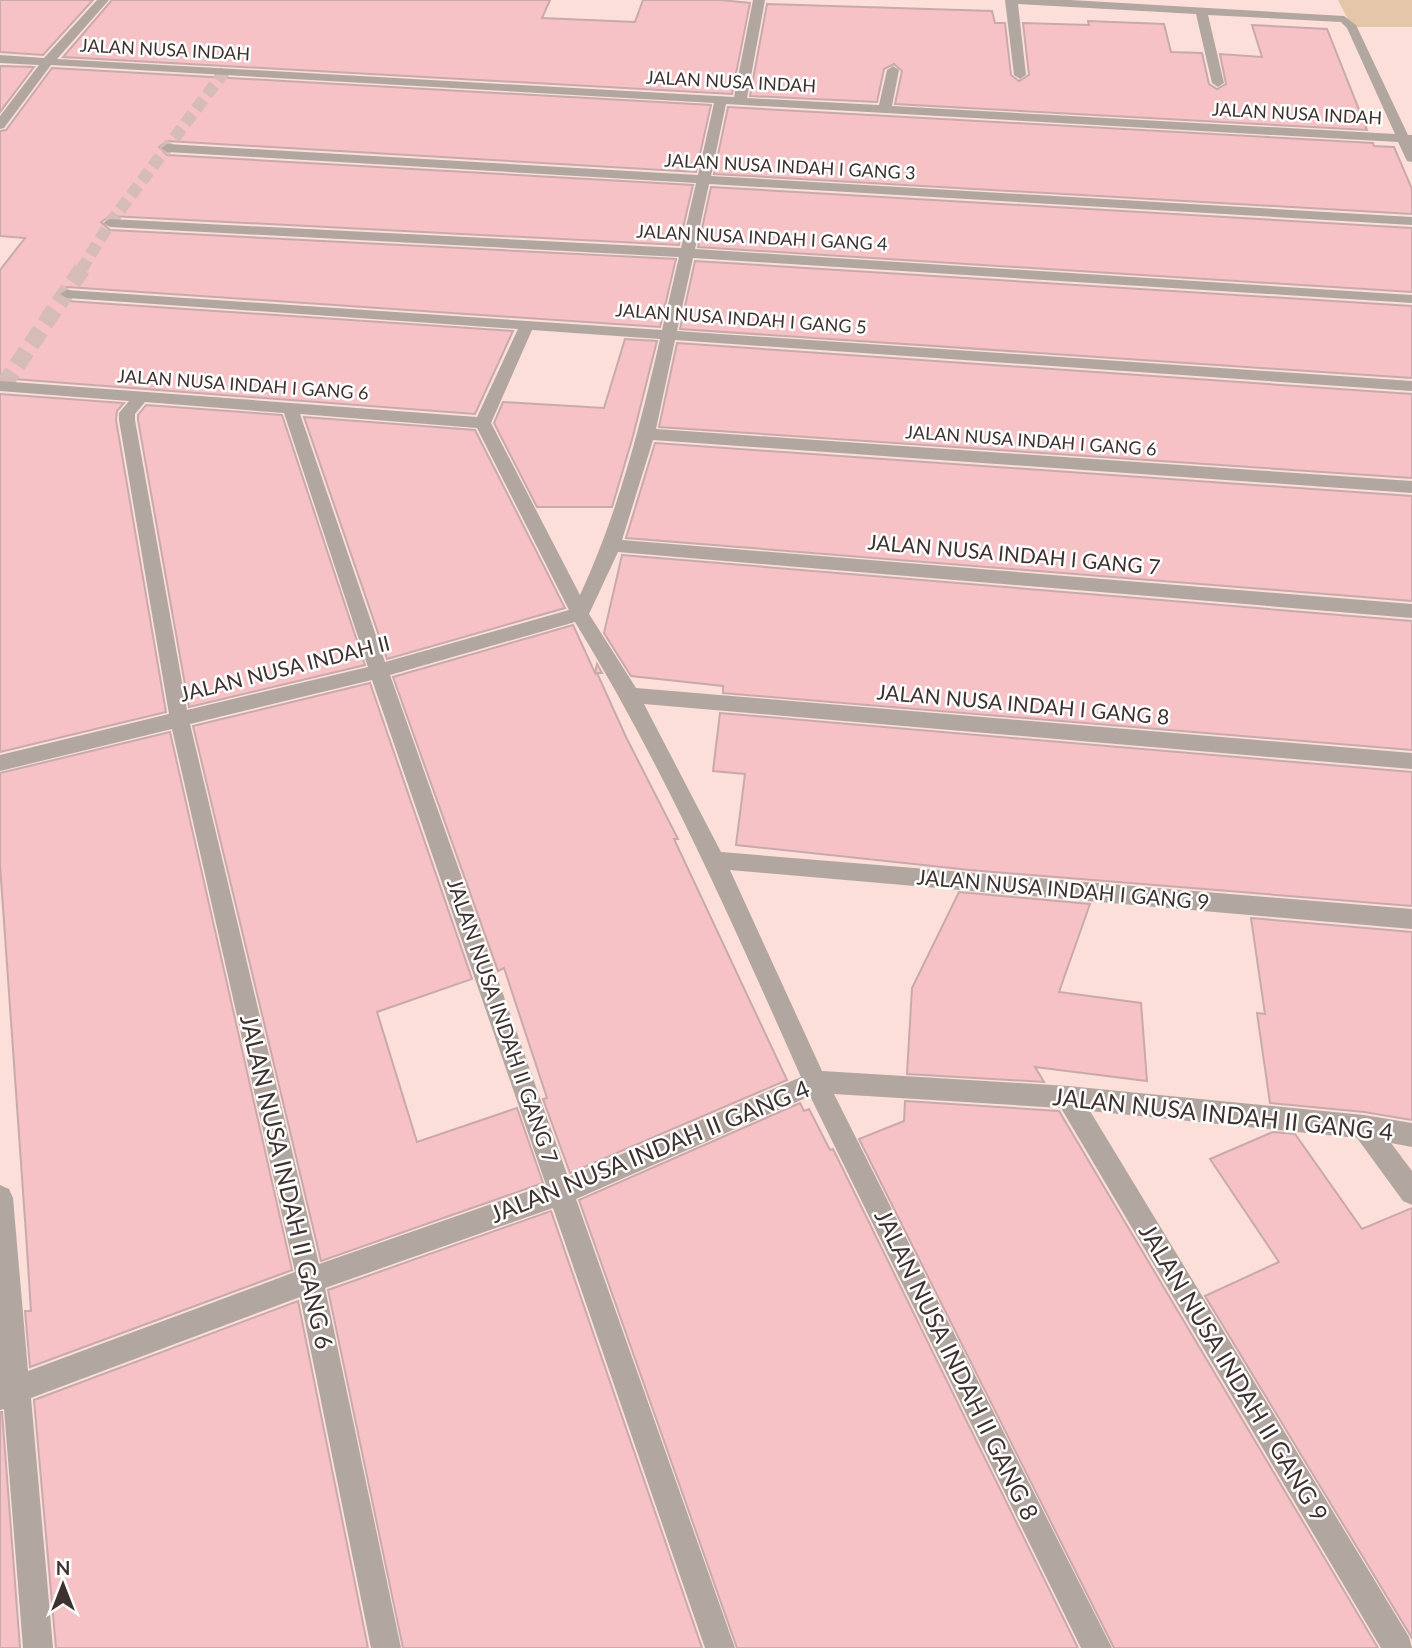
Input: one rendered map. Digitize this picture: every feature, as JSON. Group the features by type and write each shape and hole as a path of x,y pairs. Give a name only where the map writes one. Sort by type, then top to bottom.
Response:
{"street":[{"path":"0,125 48,61 103,0"},
{"path":"740,100 760,0"},
{"path":"1020,75 1011,0 1332,17 1350,23 1408,138 1412,158"},
{"path":"1201,10 1218,83"},
{"name":"JALAN NUSA INDAH","path":"0,59 1408,138"},
{"path":"885,108 893,70"},
{"path":"580,614 612,545 647,434 721,99"},
{"name":"JALAN NUSA INDAH I GANG 3","path":"166,148 1412,221"},
{"name":"JALAN NUSA INDAH I GANG 4","path":"110,223 688,253 1412,299"},
{"name":"JALAN NUSA INDAH I GANG 5","path":"67,294 669,333 1412,386"},
{"path":"527,325 483,423 580,614 630,695 715,860 815,1082"},
{"name":"JALAN NUSA INDAH I GANG 6","path":"1,387 483,423"},
{"name":"JALAN NUSA INDAH II GANG 6","path":"141,397 127,413 127,420 179,718 310,1280 386,1648"},
{"name":"JALAN NUSA INDAH II GANG 7","path":"290,408 720,1648"},
{"name":"JALAN NUSA INDAH I GANG 6","path":"647,434 1412,487"},
{"name":"JALAN NUSA INDAH I GANG 7","path":"612,545 1412,611"},
{"name":"JALAN NUSA INDAH II","path":"0,763 379,671 580,614"},
{"name":"JALAN NUSA INDAH I GANG 8","path":"630,695 1412,761"},
{"name":"JALAN NUSA INDAH I GANG 9","path":"715,860 1412,919"},
{"name":"JALAN NUSA INDAH II GANG 4","path":"9,1393 310,1280 562,1192 815,1082 1068,1097 1364,1127 1412,1135"},
{"name":"JALAN NUSA INDAH II GANG 8","path":"815,1082 1097,1648"},
{"name":"JALAN NUSA INDAH II GANG 9","path":"1068,1097 1398,1648"},
{"path":"1364,1127 1412,1192"},
{"path":"0,1198 9,1393 38,1648"}],"shaded area":[{"path":"1338,0 1412,0 1412,27 1352,27"}],"building":[{"path":"0,0 93,0 43,55 0,52"},
{"path":"112,0 550,0 542,18 635,22 643,0 721,0 750,3 732,94 63,57"},
{"path":"767,4 992,11 995,23 1005,23 1011,75 1019,81 1029,75 1023,23 1089,25 1088,21 1164,24 1171,52 1202,53 1209,84 1217,89 1226,84 1220,54 1262,57 1252,25 1327,29 1367,130 895,104 902,71 894,64 884,69 877,102 750,96"},
{"path":"0,66 34,67 0,112"},
{"path":"52,68 711,105 696,172 167,141 159,147 167,155 693,185 679,245 110,216 101,222 110,230 676,259 660,327 67,287 58,293 67,301 513,331 475,414 0,378 0,270 25,238 0,236 0,131 6,130"},
{"path":"728,107 1373,143 1374,146 1394,147 1412,189 1412,214 714,174"},
{"path":"711,187 1412,228 1412,292 698,247"},
{"path":"695,261 1412,306 1412,378 680,329"},
{"path":"625,339 657,341 612,507 537,507 494,423 503,402 604,408"},
{"path":"677,343 1412,394 1412,478 659,427"},
{"path":"0,394 124,403 117,411 116,420 166,712 0,752"},
{"path":"146,405 282,415 365,665 189,707 138,420 138,415"},
{"path":"304,417 475,430 565,608 387,659"},
{"path":"655,443 1412,496 1412,601 626,538"},
{"path":"622,555 1412,621 1412,750 723,693 723,686 631,676 604,633"},
{"path":"573,625 595,673 597,664 602,673 597,673 678,839 674,839 787,1080 570,1173 543,1099 547,1098 504,968 498,971 393,677"},
{"path":"370,683 472,979 377,1012 417,1142 517,1108 543,1183 321,1261 193,726"},
{"path":"720,713 1412,772 1412,906 970,870 736,845 745,774 713,771"},
{"path":"170,732 292,1270 30,1367 25,1311 31,1311 0,865 0,773"},
{"path":"959,892 1090,904 1059,992 1141,1003 1147,1081 1035,1067 1044,1082 907,1074 912,988"},
{"path":"1251,918 1412,932 1412,1120 1364,1112 1270,1103 1257,1013 1265,1014"},
{"path":"905,1101 1059,1111 1378,1648 1114,1648 859,1139 904,1121"},
{"path":"800,1103 804,1111 809,1109 830,1150 833,1149 1078,1648 737,1648 579,1200"},
{"path":"1273,1132 1295,1134 1362,1229 1412,1208 1412,1638 1205,1296 1279,1262 1210,1159"},
{"path":"551,1211 702,1648 403,1648 328,1290"},
{"path":"298,1301 368,1648 56,1648 34,1400"},
{"path":"2,1412 20,1648 0,1648"}],"tunnel":[{"path":"81,270 110,223 225,71"},
{"path":"3,386 82,269"}]}
